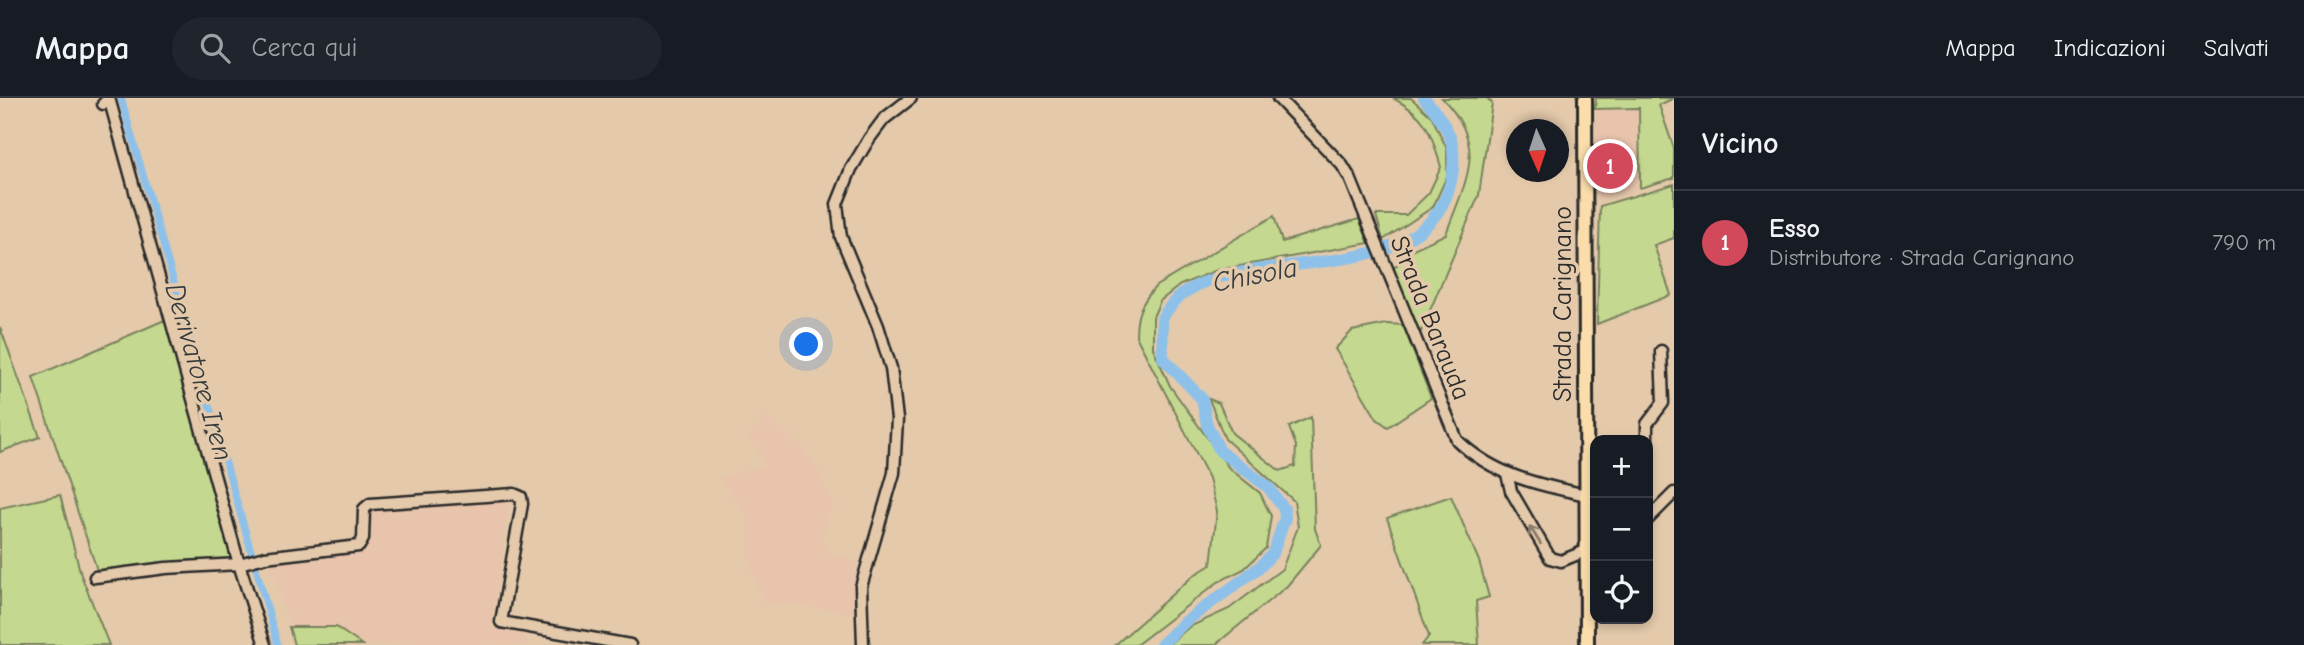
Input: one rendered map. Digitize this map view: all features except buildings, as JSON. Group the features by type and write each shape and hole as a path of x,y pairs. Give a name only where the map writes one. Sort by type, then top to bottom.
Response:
{"main road":[{"name":"Strada Carignano","path":"1587,98 1587,495 1590,536"},
{"path":"1587,645 1590,561"}],"street":[{"path":"103,104 109,98 239,565 265,645"},
{"path":"863,645 861,587 894,473 897,419 891,368 878,326 841,237 837,204 851,169 869,139 884,119 911,98"},
{"name":"Strada Barauda","path":"1278,98 1342,165 1362,204 1389,277 1457,440 1474,456 1507,474 1587,495"},
{"path":"1647,435 1647,424 1663,403 1661,351"},
{"path":"1507,474 1511,491 1550,558 1561,561 1590,549"},
{"path":"1653,512 1674,493"},
{"path":"95,578 166,568 239,565 265,557 359,546 363,539 364,509 370,503 514,494 521,497 522,504 501,622 630,645"}],"shaded area":[{"path":"1639,108 1640,188 1596,199 1595,109"},
{"path":"766,416 799,442 816,466 834,505 826,521 823,545 835,556 859,561 853,613 761,601 748,558 747,516 718,477 765,466 749,435"},
{"path":"510,497 492,627 524,633 528,645 362,645 336,627 289,627 269,562 359,549 369,542 368,509"}],"green space":[{"path":"1393,98 1411,98 1432,117 1447,149 1447,176 1433,207 1383,240 1376,215 1406,215 1429,193 1441,167 1426,126 1414,112"},
{"path":"1442,98 1487,98 1492,103 1479,195 1417,341 1392,270 1411,250 1446,234 1469,163 1465,132"},
{"path":"1596,98 1674,98 1659,105 1674,149 1674,178 1640,188 1639,108 1595,109"},
{"path":"1674,184 1674,238 1654,245 1671,295 1597,324 1600,206"},
{"path":"1274,216 1282,242 1359,219 1369,243 1217,270 1180,285 1160,301 1153,317 1153,348 1170,386 1229,468 1260,493 1271,516 1266,548 1244,569 1218,582 1136,645 1115,645 1194,575 1211,565 1217,511 1209,478 1136,336 1140,309 1156,286"},
{"path":"167,319 231,558 97,570 33,377"},
{"path":"1386,324 1403,325 1431,398 1388,427 1377,419 1335,349 1352,331"},
{"path":"0,327 40,437 0,452"},
{"path":"1209,399 1219,403 1232,433 1280,471 1295,466 1296,446 1289,427 1311,417 1315,529 1321,545 1287,586 1215,645 1168,645 1189,627 1229,609 1282,569 1298,527 1294,501 1225,439"},
{"path":"60,495 81,575 109,645 0,645 0,508"},
{"path":"1451,496 1479,561 1489,597 1476,601 1479,645 1422,645 1429,636 1387,518"},
{"path":"289,627 336,627 362,645 294,645"}],"waterway":[{"name":"Derivatore Iren","path":"121,98 278,645"},
{"name":"Chisola","path":"1161,645 1185,622 1261,566 1273,553 1285,518 1284,509 1268,487 1220,451 1207,425 1202,399 1163,358 1162,318 1183,293 1217,278 1373,252 1407,239 1434,218 1450,185 1454,158 1446,128 1424,98"}],"place":[{"name":"Esso","path":"1610,166"}]}
